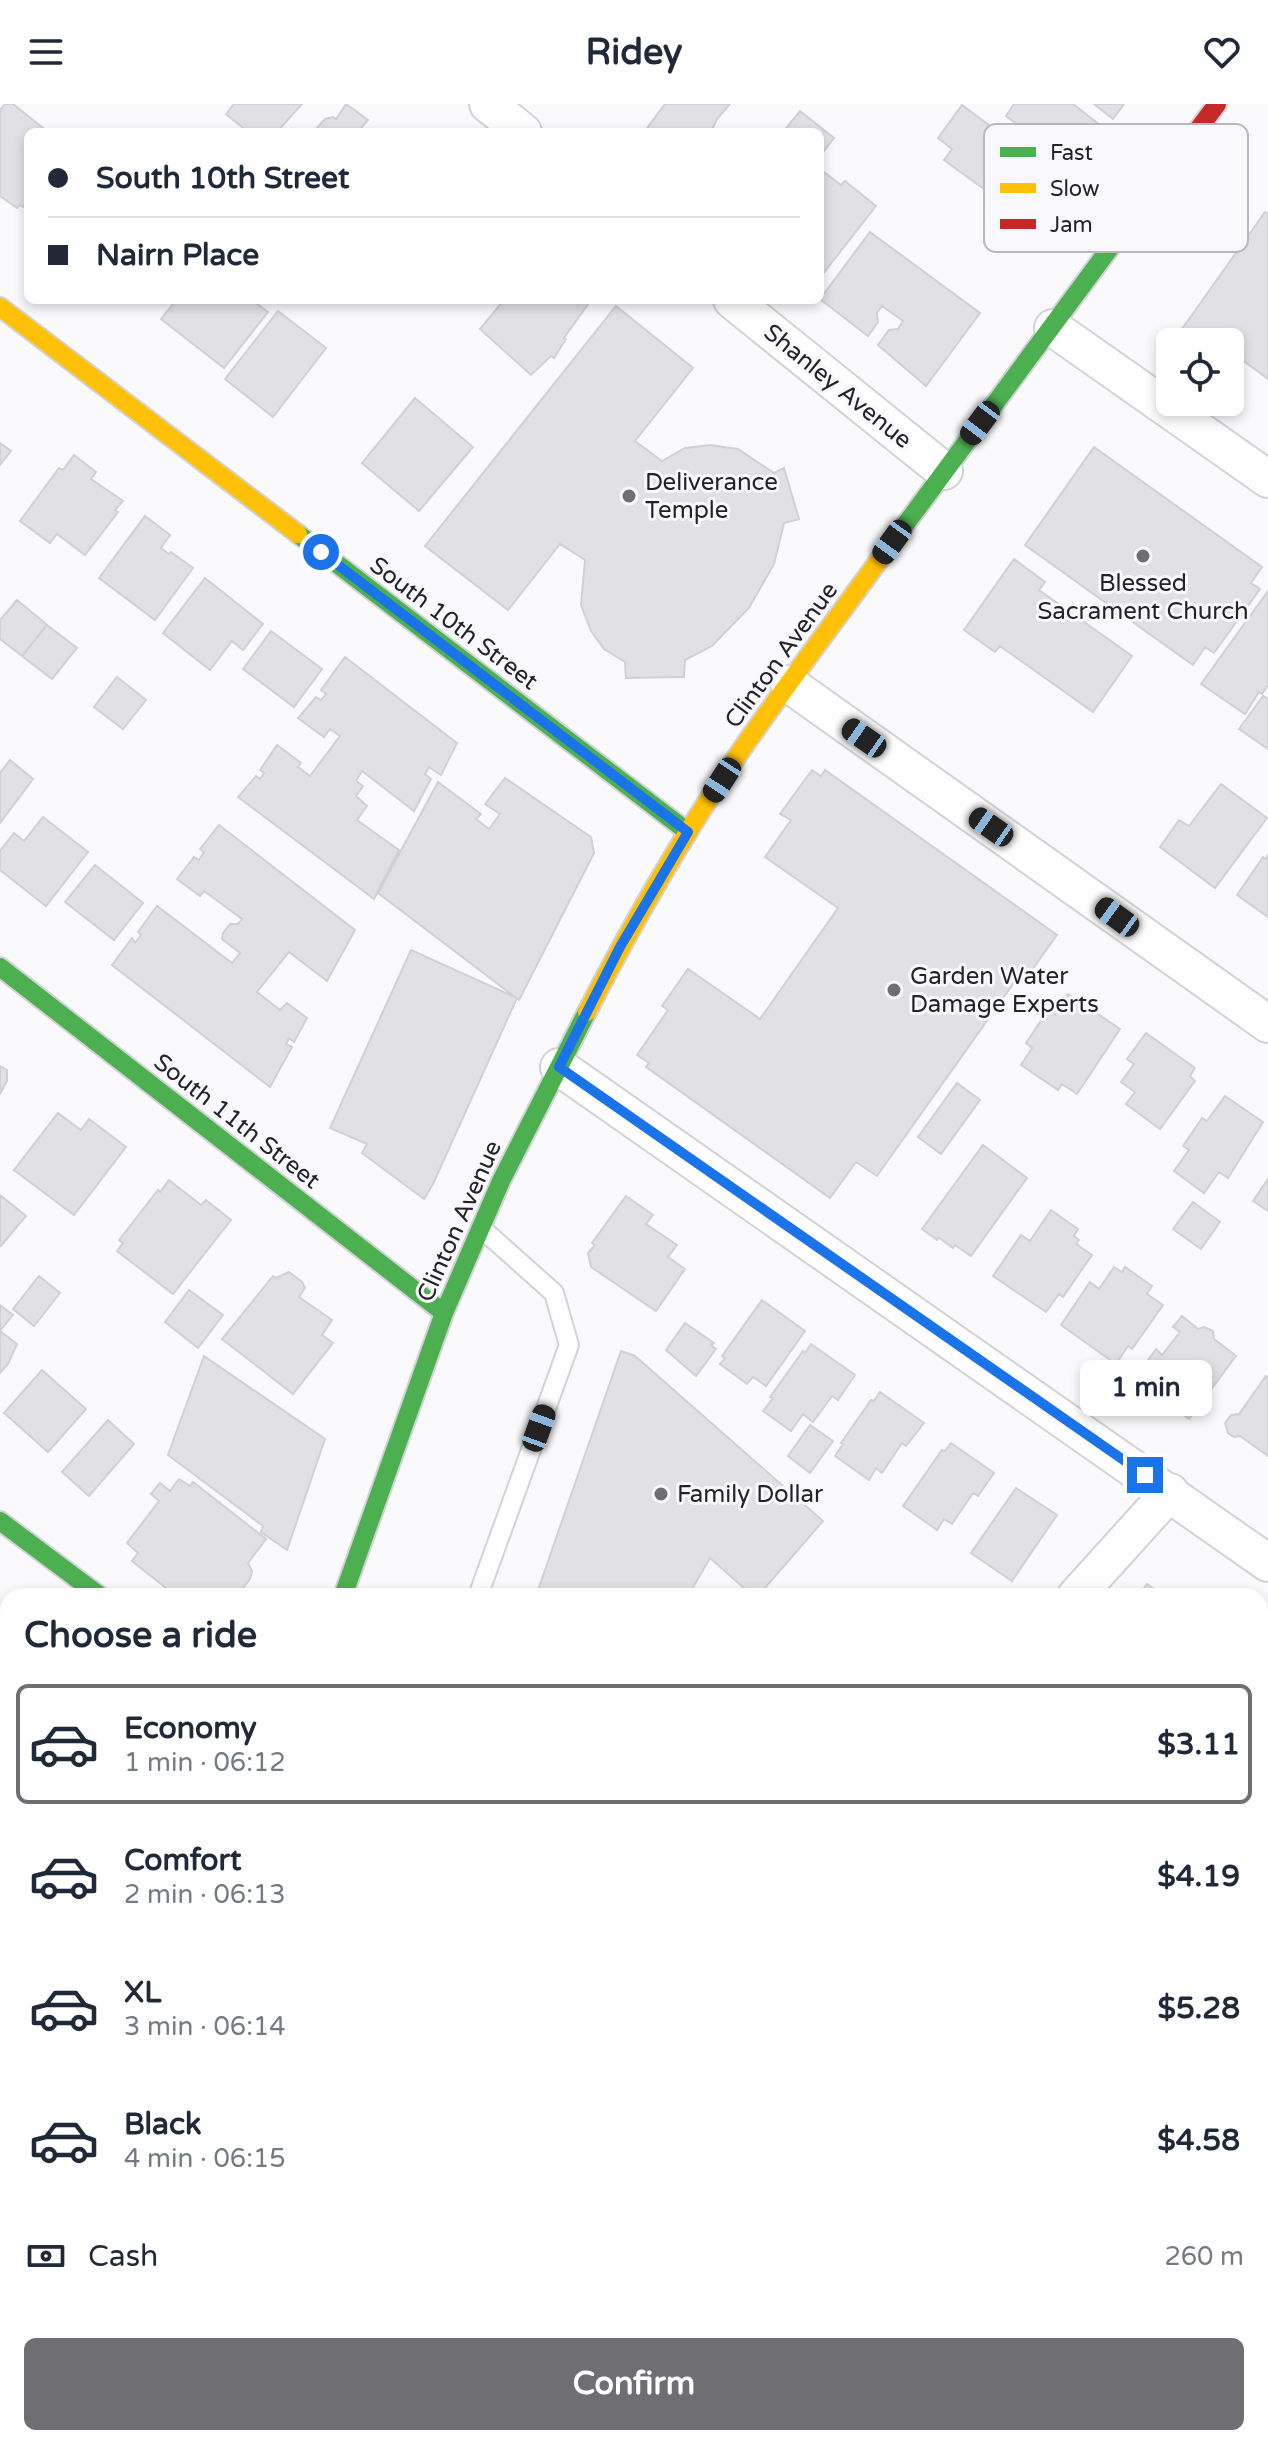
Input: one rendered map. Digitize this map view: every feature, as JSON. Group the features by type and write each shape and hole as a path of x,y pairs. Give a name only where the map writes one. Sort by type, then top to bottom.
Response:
{"main road":[{"name":"Clinton Avenue","path":"1202,124 1217,104"},
{"name":"Clinton Avenue","path":"346,1588 444,1313 501,1181 620,947 688,832 739,754 944,471 1109,252"},
{"name":"South 10th Street","path":"0,307 688,832"},
{"name":"South 11th Street","path":"0,967 444,1313"},
{"path":"0,1521 89,1588"}],"street":[{"path":"488,104 518,128"},
{"name":"Shanley Avenue","path":"737,304 944,471"},
{"path":"1053,328 1268,479"},
{"path":"789,684 1268,1024"},
{"path":"559,1067 1268,1563"},
{"path":"1083,1588 1170,1492"}],"lane":[{"path":"481,1228 554,1293 569,1345 481,1588"}],"building":[{"path":"5,104 13,104 43,128 24,128 23,207 20,205 17,208 0,196 0,110"},
{"path":"234,104 302,104 281,128 243,128 226,114"},
{"path":"346,104 368,120 361,128 317,128 325,119 336,119"},
{"path":"665,104 730,104 713,128 647,128"},
{"path":"1014,104 1073,104 1099,124 1017,124 1006,116"},
{"path":"1094,104 1124,104 1113,119"},
{"path":"962,105 988,124 984,124 984,189 944,160 952,149 938,138"},
{"path":"800,111 821,128 786,128"},
{"path":"824,130 834,138 824,151"},
{"path":"824,172 841,185 845,181 876,206 824,272"},
{"path":"1265,212 1268,214 1268,379 1244,361 1244,328 1183,328 1237,252 1248,252 1248,236"},
{"path":"870,232 980,313 926,386 878,345 889,330 898,329 903,321 882,306 877,313 878,322 868,336 824,302 824,294"},
{"path":"173,304 257,304 268,312 224,368 161,319"},
{"path":"501,304 588,304 554,358 551,356 531,375 480,329"},
{"name":"Deliverance Temple","path":"616,306 693,368 635,441 662,461 685,448 710,445 738,449 774,473 784,468 799,519 784,523 774,564 749,608 712,646 685,660 684,677 626,678 625,662 604,649 591,631 581,605 585,560 560,544 508,610 425,546"},
{"path":"278,311 326,348 273,417 225,379"},
{"path":"415,398 473,447 419,511 362,463"},
{"path":"0,443 11,451 0,465"},
{"name":"Blessed Sacrament Church","path":"1094,447 1262,567 1251,583 1260,589 1214,653 1205,647 1193,665 1025,545"},
{"path":"74,455 96,472 91,479 123,501 85,555 57,534 50,543 20,521 59,468 63,470"},
{"path":"145,516 170,535 161,548 193,568 155,620 99,578"},
{"path":"1014,559 1045,582 1039,590 1132,656 1093,712 1000,646 995,652 964,630"},
{"path":"205,578 263,624 243,650 232,641 210,670 163,633"},
{"path":"1268,591 1268,685 1262,694 1259,692 1245,714 1201,684"},
{"path":"17,600 47,625 22,656 0,639 0,620"},
{"path":"47,625 77,648 52,679 22,656"},
{"path":"271,631 322,669 294,707 243,669"},
{"path":"345,657 457,743 441,775 429,767 425,774 431,779 414,811 362,771 356,781 363,786 356,796 367,806 357,820 399,850 374,899 238,797 256,776 260,779 264,773 260,770 277,745 301,763 298,767 310,776 340,736 330,729 324,737 298,718 316,697 321,700 326,694 321,690"},
{"path":"117,677 146,700 123,729 94,707"},
{"path":"1263,696 1268,699 1268,749 1239,729"},
{"path":"10,760 33,779 0,823 0,773"},
{"name":"Garden Water Damage Experts","path":"812,770 821,776 825,770 1057,935 1029,974 1023,970 877,1176 856,1162 830,1198 646,1067 649,1063 637,1055 668,1010 662,1006 688,969 760,1019 838,908 765,857 791,820 780,814"},
{"path":"505,778 591,837 594,853 519,1000 378,893 438,782 481,814 476,819 489,829 500,814 485,804"},
{"path":"1221,784 1267,818 1215,888 1160,847 1179,820 1189,826"},
{"path":"43,817 88,852 46,906 0,870 0,851 14,833 24,841"},
{"path":"219,825 355,930 327,981 289,952 257,992 280,1010 287,1003 307,1018 294,1042 289,1038 286,1044 292,1047 270,1087 112,965 132,938 135,943 141,935 138,932 157,906 232,963 240,953 222,939 230,924 238,924 242,919 204,891 200,896 177,879 194,857 199,860 204,852 200,849"},
{"path":"1268,855 1268,917 1237,895 1263,857 1265,859"},
{"path":"95,865 143,903 114,940 65,902"},
{"path":"411,950 517,998 424,1199 362,1153 367,1144 330,1128"},
{"path":"1068,994 1120,1029 1077,1094 1062,1084 1058,1090 1021,1065 1032,1048 1026,1043 1048,1010 1055,1014"},
{"path":"1146,1033 1195,1068 1190,1076 1195,1081 1160,1129 1126,1104 1135,1092 1121,1082 1134,1064 1127,1059"},
{"path":"0,1066 7,1070 7,1081 0,1094"},
{"path":"957,1083 980,1100 941,1154 918,1137"},
{"path":"1225,1096 1263,1122 1228,1178 1219,1172 1204,1193 1174,1171 1189,1150 1183,1146 1202,1118 1207,1121"},
{"path":"58,1113 81,1130 89,1119 126,1147 74,1215 14,1170"},
{"path":"983,1145 1027,1178 971,1256 922,1229"},
{"path":"1268,1179 1268,1211 1253,1201"},
{"path":"169,1180 201,1205 206,1200 231,1220 173,1294 117,1251 123,1243 119,1240"},
{"path":"0,1195 26,1216 1,1246 0,1246"},
{"path":"626,1196 653,1215 646,1224 677,1245 668,1257 685,1269 656,1311 591,1267 588,1253 595,1245 592,1243"},
{"path":"1193,1202 1220,1222 1201,1249 1173,1229"},
{"path":"1051,1210 1078,1229 1074,1236 1079,1240 1076,1244 1092,1255 1063,1297 1059,1294 1046,1312 993,1276 1021,1235 1030,1241"},
{"path":"1114,1267 1122,1272 1125,1267 1152,1286 1147,1294 1163,1305 1132,1349 1128,1346 1116,1364 1061,1325 1090,1282 1099,1289"},
{"path":"289,1272 305,1288 299,1297 332,1320 322,1335 333,1343 293,1394 222,1339 273,1276 276,1278"},
{"path":"39,1276 60,1293 34,1326 13,1309"},
{"path":"189,1290 223,1315 198,1348 165,1322"},
{"path":"762,1300 805,1331 766,1386 753,1377 747,1384 720,1364 725,1358 722,1356"},
{"path":"0,1305 13,1315 0,1331"},
{"path":"1182,1316 1198,1329 1204,1327 1213,1331 1214,1339 1236,1356 1189,1419 1135,1378 1156,1349 1162,1355 1180,1332 1173,1327"},
{"path":"685,1323 714,1343 711,1345 716,1349 696,1376 666,1350"},
{"path":"0,1331 17,1344 0,1373"},
{"path":"811,1344 855,1375 838,1400 832,1396 813,1422 803,1414 791,1431 763,1411 773,1398 770,1397"},
{"path":"621,1351 635,1356 823,1521 765,1588 744,1588 710,1558 693,1588 539,1588"},
{"path":"204,1356 325,1439 287,1550 261,1532 263,1526 168,1455"},
{"path":"42,1370 86,1409 48,1452 4,1413"},
{"path":"1266,1376 1268,1456 1240,1436 1234,1437 1228,1433 1225,1423 1231,1415 1239,1414"},
{"path":"880,1392 924,1423 906,1446 902,1443 882,1473 876,1468 869,1480 835,1456 871,1400 874,1401"},
{"path":"108,1420 134,1444 89,1496 62,1472"},
{"path":"810,1425 833,1441 810,1473 788,1456"},
{"path":"951,1443 994,1473 978,1496 973,1493 952,1524 944,1519 937,1530 903,1506 942,1450 945,1451"},
{"path":"179,1479 190,1486 193,1482 266,1539 248,1563 252,1571 243,1588 166,1588 132,1561 138,1553 127,1543 159,1501 151,1494 160,1483 170,1491"},
{"path":"1016,1488 1057,1515 1012,1581 971,1553"}],"traffic: fast":[{"path":"885,552 1107,252"},
{"path":"298,534 688,832"},
{"path":"0,967 444,1313"},
{"path":"346,1588 444,1313 501,1181 587,1012"},
{"path":"0,1521 89,1588"}],"traffic: slow":[{"path":"0,307 298,534"},
{"path":"587,1012 658,881 717,786 885,552"}],"traffic: jam":[{"path":"1202,124 1217,104"}],"place":[{"name":"Deliverance Temple","path":"629,496"},
{"name":"Blessed Sacrament Church","path":"1143,556"},
{"name":"Garden Water Damage Experts","path":"894,990"},
{"name":"Family Dollar","path":"661,1494"}],"route":[{"path":"321,552 688,832 620,947 559,1067 1145,1475"}]}
